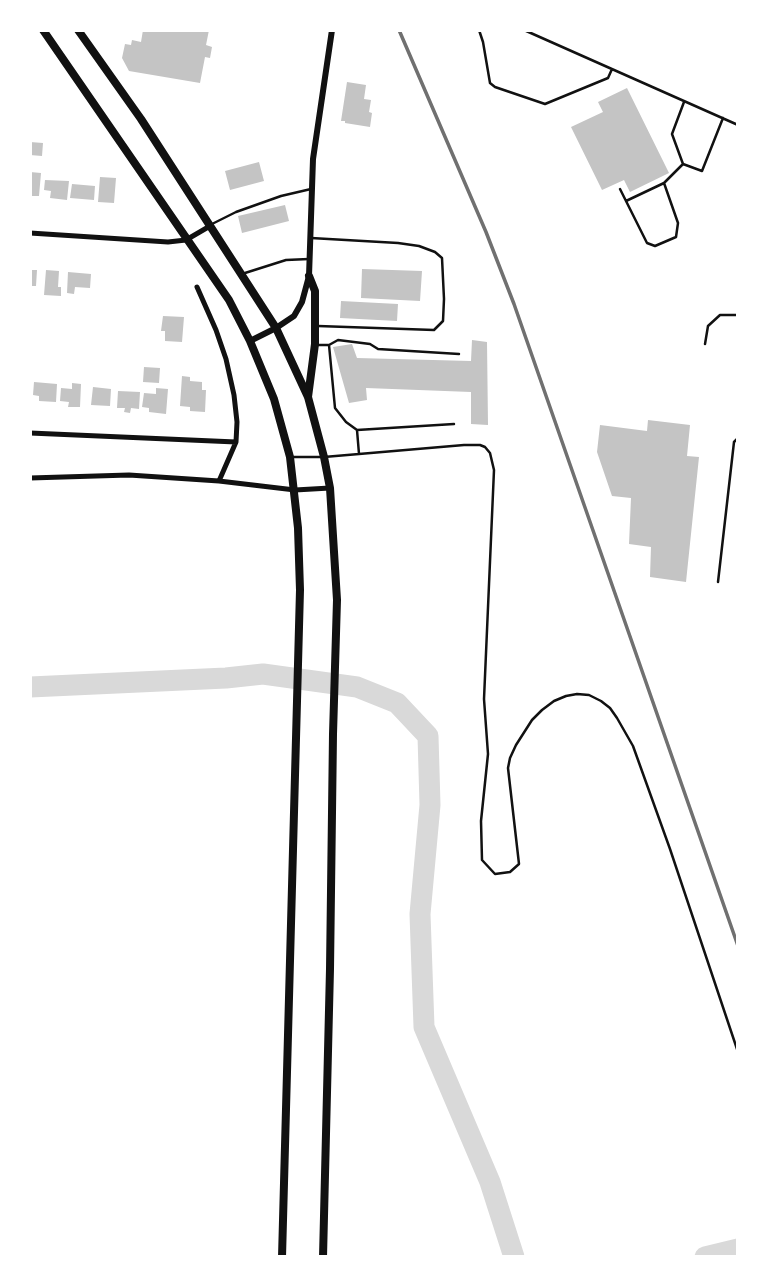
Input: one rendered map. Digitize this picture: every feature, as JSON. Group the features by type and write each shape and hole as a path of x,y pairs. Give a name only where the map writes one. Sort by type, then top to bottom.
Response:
{"main road":[{"path":"43,30 229,300 250,341 274,399 290,457 295,490 300,590 282,1257"},
{"path":"78,30 141,119 276,328 308,397 324,457 330,488 337,600 323,1257"},
{"path":"308,397 315,344 315,291 309,276"}],"street":[{"path":"250,341 294,316 302,302 309,276 313,159 332,30"},
{"path":"30,233 169,242 186,240 209,226"},
{"path":"197,286 226,359 234,395 236,442 219,481"},
{"path":"30,433 236,442"},
{"path":"30,478 129,475 219,481 295,490 330,488"}],"lane":[{"path":"479,30 490,83 495,88 545,104 608,78 612,69"},
{"path":"524,30 738,125"},
{"path":"682,164 672,134 685,101"},
{"path":"682,164 702,171 723,118"},
{"path":"626,201 664,183 682,164"},
{"path":"620,189 647,243 655,246 676,237 678,223 664,183"},
{"path":"209,226 236,212 281,196 311,189"},
{"path":"310,237 419,246 442,258 443,321 434,330 315,326"},
{"path":"242,274 286,260 309,259"},
{"path":"705,344 708,326 720,314 738,315"},
{"path":"315,344 329,345 338,340 370,344 378,349 459,354"},
{"path":"329,345 335,408 346,422 357,430 454,425"},
{"path":"357,430 359,454"},
{"path":"718,582 734,442 738,438"},
{"path":"290,457 324,457 464,445 485,447 490,453 494,470 484,699 488,754 481,821 482,860 495,874 510,872 519,864 508,768 516,745 532,720 554,701 566,695 589,695 601,701 610,708 633,746 738,1052"}],"path":[{"path":"30,1140 30,1148"}],"building":[{"path":"143,30 209,30 206,45 212,47 210,58 205,57 200,83 129,71 122,58 125,44 131,45 132,40 141,42"},
{"path":"347,82 366,85 364,99 371,100 370,127 341,121"},
{"path":"627,88 669,173 630,192 624,180 602,190 571,127 603,112 598,102"},
{"path":"30,142 43,143 42,156 30,155"},
{"path":"259,162 264,181 230,190 225,171"},
{"path":"30,172 41,173 39,196 30,196"},
{"path":"100,177 116,178 114,203 98,202"},
{"path":"45,180 69,181 67,200 50,198 51,191 44,190"},
{"path":"72,184 95,186 94,200 70,198"},
{"path":"285,205 289,221 242,233 238,216"},
{"path":"362,269 422,271 420,301 361,298"},
{"path":"30,270 37,270 36,286 32,286 32,293 30,293"},
{"path":"46,270 59,271 58,287 61,287 61,296 44,295"},
{"path":"68,272 91,274 90,288 75,287 74,294 67,293"},
{"path":"341,301 398,304 397,321 340,318"},
{"path":"163,316 184,317 182,342 165,341 165,331 161,331"},
{"path":"472,340 487,342 488,425 471,424 471,392 366,388 367,400 349,403 333,347 352,344 357,358 471,361"},
{"path":"144,367 160,368 159,383 143,382"},
{"path":"182,376 190,377 190,381 202,382 202,390 206,390 205,412 190,411 190,407 180,406"},
{"path":"34,382 57,384 56,402 39,401 39,396 33,395"},
{"path":"72,383 81,384 80,407 68,407 69,402 60,401 61,388 72,389"},
{"path":"93,387 111,389 110,406 91,405"},
{"path":"156,388 168,389 166,414 149,412 149,408 142,407 144,393 156,394"},
{"path":"118,391 140,392 139,409 131,408 130,413 124,412 125,408 117,408"},
{"path":"648,420 690,425 687,456 699,457 686,582 650,577 651,547 629,544 631,498 612,496 597,452 600,425 647,431"}],"waterway":[{"path":"30,687 263,674 357,687 397,703 428,736 430,805 420,914 424,1027 490,1182 514,1257"},
{"path":"705,1257 738,1249"}],"railway":[{"path":"399,30 514,304 738,946"}]}
